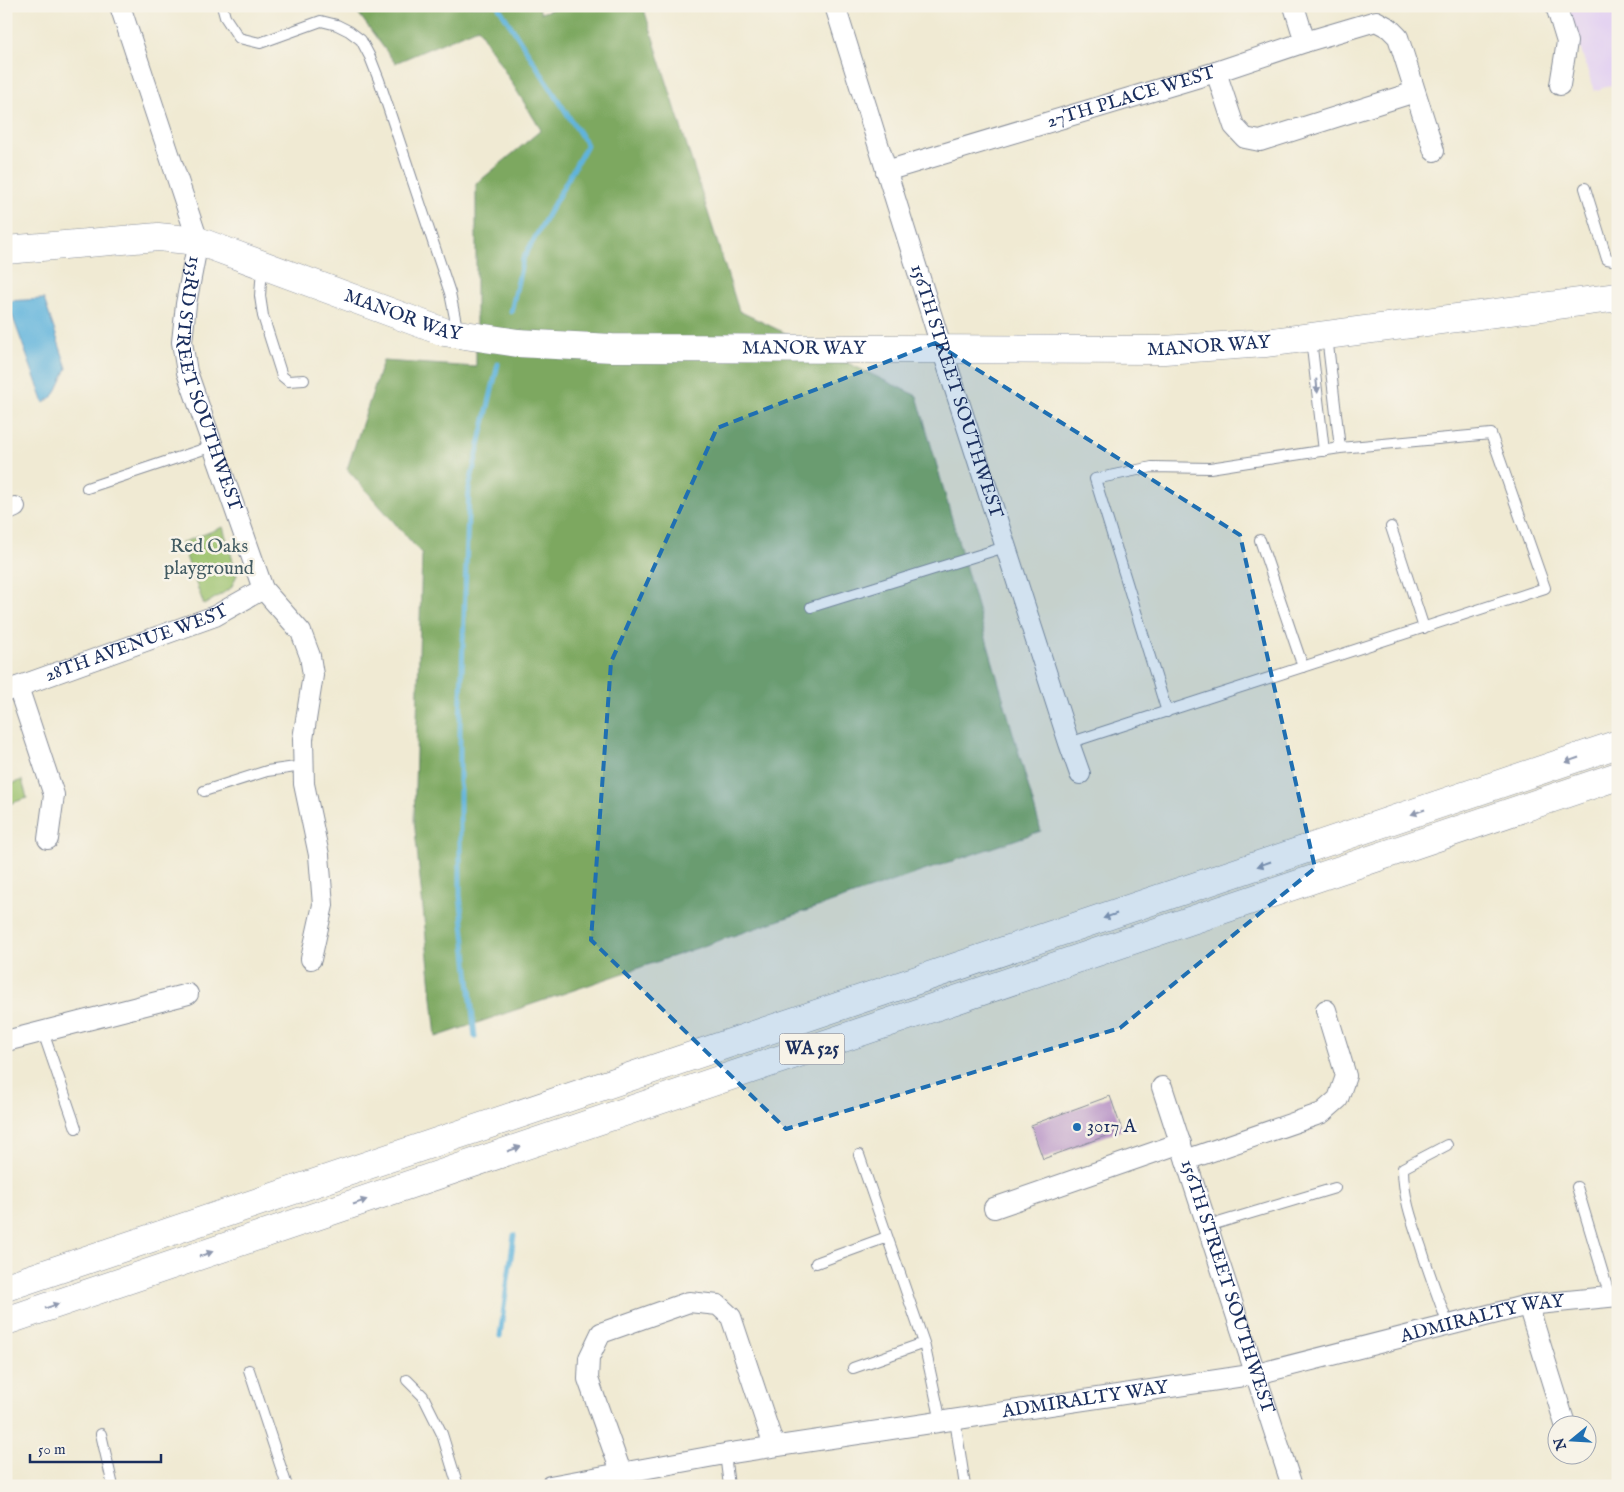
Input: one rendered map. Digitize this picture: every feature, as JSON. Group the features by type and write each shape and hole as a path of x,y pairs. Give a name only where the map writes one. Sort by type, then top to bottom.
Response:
{"main road":[{"name":"MANOR WAY","path":"6,250 158,237 198,241 436,329 518,344 612,348 1164,350 1265,344 1618,297"},
{"name":"WA 525","path":"6,1286 1618,744"},
{"name":"WA 525","path":"6,1322 1618,776"}],"street":[{"name":"153RD STREET SOUTHWEST","path":"120,6 198,241 186,304 182,342 187,372 263,589 301,632 310,656 313,675 303,739 303,766 304,784 319,855 323,905 311,959"},
{"name":"156TH STREET SOUTHWEST","path":"835,6 942,349 1068,743 1080,774"},
{"path":"1294,6 1305,42"},
{"path":"1556,6 1567,42 1560,85"},
{"name":"27TH PLACE WEST","path":"886,171 1216,72 1305,42 1376,22 1389,28 1398,37 1415,92"},
{"path":"1216,72 1234,126 1245,138 1260,140 1415,92 1434,150"},
{"name":"28TH AVENUE WEST","path":"12,689 215,616 263,589"},
{"path":"12,689 54,795 48,839"},
{"path":"6,1041 188,994"},
{"path":"994,1208 1322,1113 1338,1098 1346,1076 1326,1010"},
{"name":"156TH STREET SOUTHWEST","path":"1162,1086 1292,1486"},
{"name":"ADMIRALTY WAY","path":"550,1486 774,1446 1257,1374 1528,1304 1614,1296"},
{"path":"621,1472 588,1379 589,1358 601,1333 689,1302 718,1306 731,1317 774,1446"},
{"path":"1528,1304 1562,1414"}],"lane":[{"path":"222,6 225,18 239,38 246,40 260,43 321,21 349,30 361,40 380,80 450,293 458,334"},
{"path":"1585,188 1607,258 1618,261"},
{"path":"262,264 260,296 263,316 282,376 288,381 304,380"},
{"path":"1319,337 1340,448"},
{"path":"1319,337 1324,451"},
{"path":"1068,743 1167,712 1545,588 1491,434 1340,448 1210,468 1152,467 1095,479 1167,712"},
{"path":"87,488 213,446"},
{"path":"1390,527 1424,628"},
{"path":"1260,540 1303,667"},
{"path":"811,607 1005,546"},
{"path":"204,791 267,771 303,766"},
{"path":"43,1032 76,1128"},
{"path":"1447,1145 1403,1168 1403,1186 1410,1215 1431,1280 1448,1325"},
{"path":"859,1155 924,1343 948,1421 965,1486"},
{"path":"1577,1187 1614,1296"},
{"path":"1208,1226 1335,1188"},
{"path":"816,1263 887,1237"},
{"path":"853,1368 924,1343"},
{"path":"249,1370 287,1486"},
{"path":"408,1380 423,1396 442,1434 458,1486"},
{"path":"101,1434 113,1486"},
{"path":"724,1454 729,1486"}],"highlighted area":[{"path":"935,343 1240,535 1315,868 1120,1028 786,1129 591,940 611,662 717,428"}],"shaded area":[{"path":"1567,6 1618,6 1618,83 1594,91"}],"green space":[{"path":"353,6 538,6 541,13 562,6 643,6 739,311 917,396 1041,831 436,1037 414,820 422,554 347,469 383,361 476,367 476,184 541,130 478,28 395,63"},
{"name":"Red Oaks playground","path":"223,527 237,575 231,588 204,605 181,543"},
{"path":"22,780 27,798 9,804 6,786"}],"water":[{"path":"44,299 67,368 55,394 44,403 7,301"}],"building":[{"name":"3017 A","path":"1110,1096 1122,1130 1043,1159 1031,1125"}],"waterway":[{"path":"498,6 587,145 523,259 511,312"},
{"path":"475,1037 460,895 460,723 469,488 498,364"},
{"path":"500,1336 514,1235"}],"place":[{"name":"3017 A","path":"1077,1127"}]}
